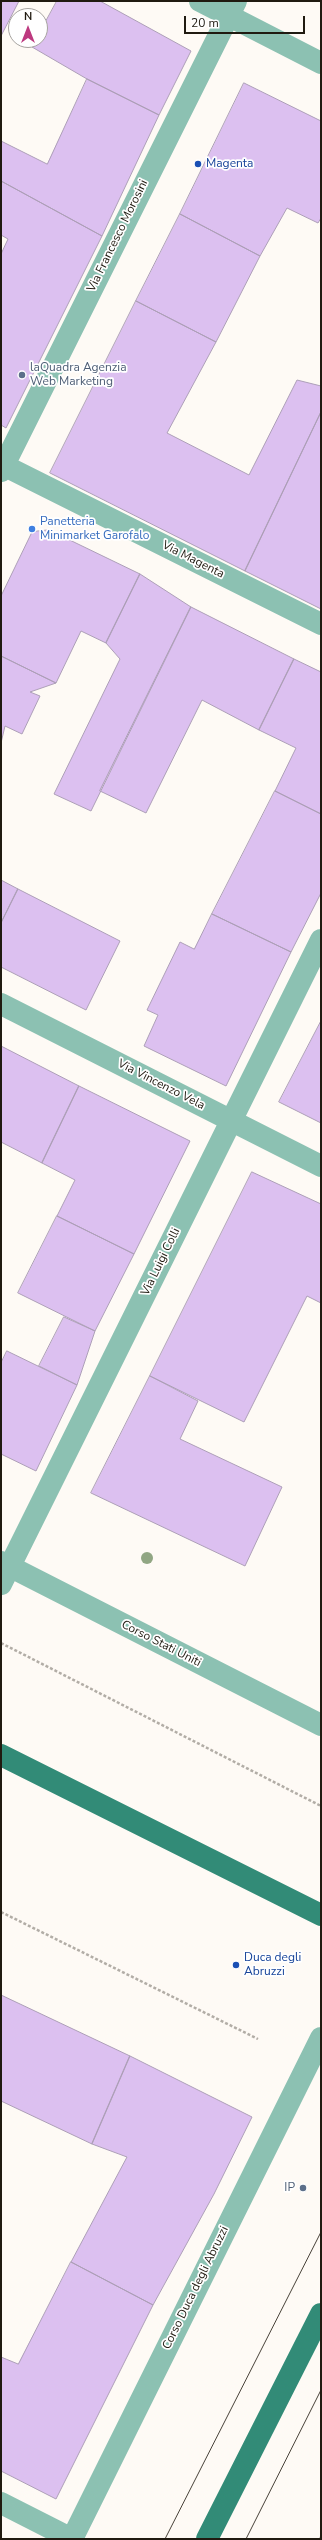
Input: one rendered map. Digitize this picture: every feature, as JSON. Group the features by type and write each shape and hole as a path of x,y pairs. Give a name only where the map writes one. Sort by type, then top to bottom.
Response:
{"main road":[{"path":"1,1755 321,1915"},
{"path":"207,2539 321,2314"}],"street":[{"path":"200,1 232,8 321,63"},
{"name":"Via Francesco Morosini","path":"2,467 232,8"},
{"name":"Via Magenta","path":"2,467 321,624"},
{"name":"Via Luigi Colli","path":"4,1571 321,940"},
{"name":"Via Vincenzo Vela","path":"1,1004 321,1166"},
{"name":"Corso Stati Uniti","path":"4,1571 321,1725"},
{"name":"Corso Duca degli Abruzzi","path":"72,2539 321,2038"},
{"path":"1,2503 72,2539"}],"path":[{"path":"1,1642 321,1806"},
{"path":"1,1912 258,2039"}],"building":[{"path":"1,1 19,1 15,8 8,8 8,22 1,36"},
{"path":"57,1 100,1 191,51 159,115 87,79 34,48 48,48 48,17"},
{"path":"87,79 159,115 102,236 1,181 1,141 47,164"},
{"path":"244,83 321,121 321,218 318,223 287,208 260,256 180,214"},
{"path":"1,181 102,236 6,428 1,425 1,254 8,239 1,235"},
{"path":"180,214 260,256 216,342 136,301"},
{"path":"136,301 216,342 167,433 249,475 297,380 321,386 321,412 245,571 50,473"},
{"path":"321,412 321,609 245,571"},
{"path":"49,530 140,574 106,643 81,631 56,683 1,656 1,596 32,532"},
{"path":"140,574 191,607 91,811 54,794 120,659 106,643"},
{"path":"191,607 294,659 259,730 202,700 146,813 100,791"},
{"path":"1,656 56,683 30,692 40,696 22,734 5,726 1,743"},
{"path":"294,659 321,672 321,814 275,791 296,748 259,730"},
{"path":"275,791 321,814 321,893 291,952 212,914"},
{"path":"1,880 18,889 1,923"},
{"path":"18,889 120,941 86,1010 1,967 1,923"},
{"path":"212,914 291,952 226,1086 144,1046 158,1015 147,1010 180,942 194,949"},
{"path":"321,1021 321,1123 279,1102"},
{"path":"1,1046 79,1086 42,1163 1,1142"},
{"path":"79,1086 190,1141 134,1254 57,1216 75,1180 42,1163"},
{"path":"252,1172 321,1204 321,1303 307,1296 244,1422 150,1376"},
{"path":"57,1216 134,1254 95,1331 18,1293"},
{"path":"64,1317 95,1331 77,1385 39,1366"},
{"path":"7,1351 77,1385 36,1471 1,1454 1,1363"},
{"path":"150,1376 198,1401 180,1439 282,1487 245,1566 91,1493"},
{"path":"1,1995 130,2056 92,2144 1,2101"},
{"path":"130,2056 252,2117 214,2194 153,2305 71,2262 127,2157 92,2144"},
{"path":"71,2262 153,2305 56,2499 1,2471 1,2357 18,2364"}],"tram line":[{"path":"165,2539 321,2232"},
{"path":"246,2539 321,2390"}],"place":[{"name":"Magenta","path":"198,164"},
{"name":"laQuadra Agenzia Web Marketing","path":"22,375"},
{"name":"Panetteria Minimarket Garofalo","path":"32,529"},
{"name":"Duca degli Abruzzi","path":"236,1965"},
{"name":"IP","path":"303,2188"}]}
